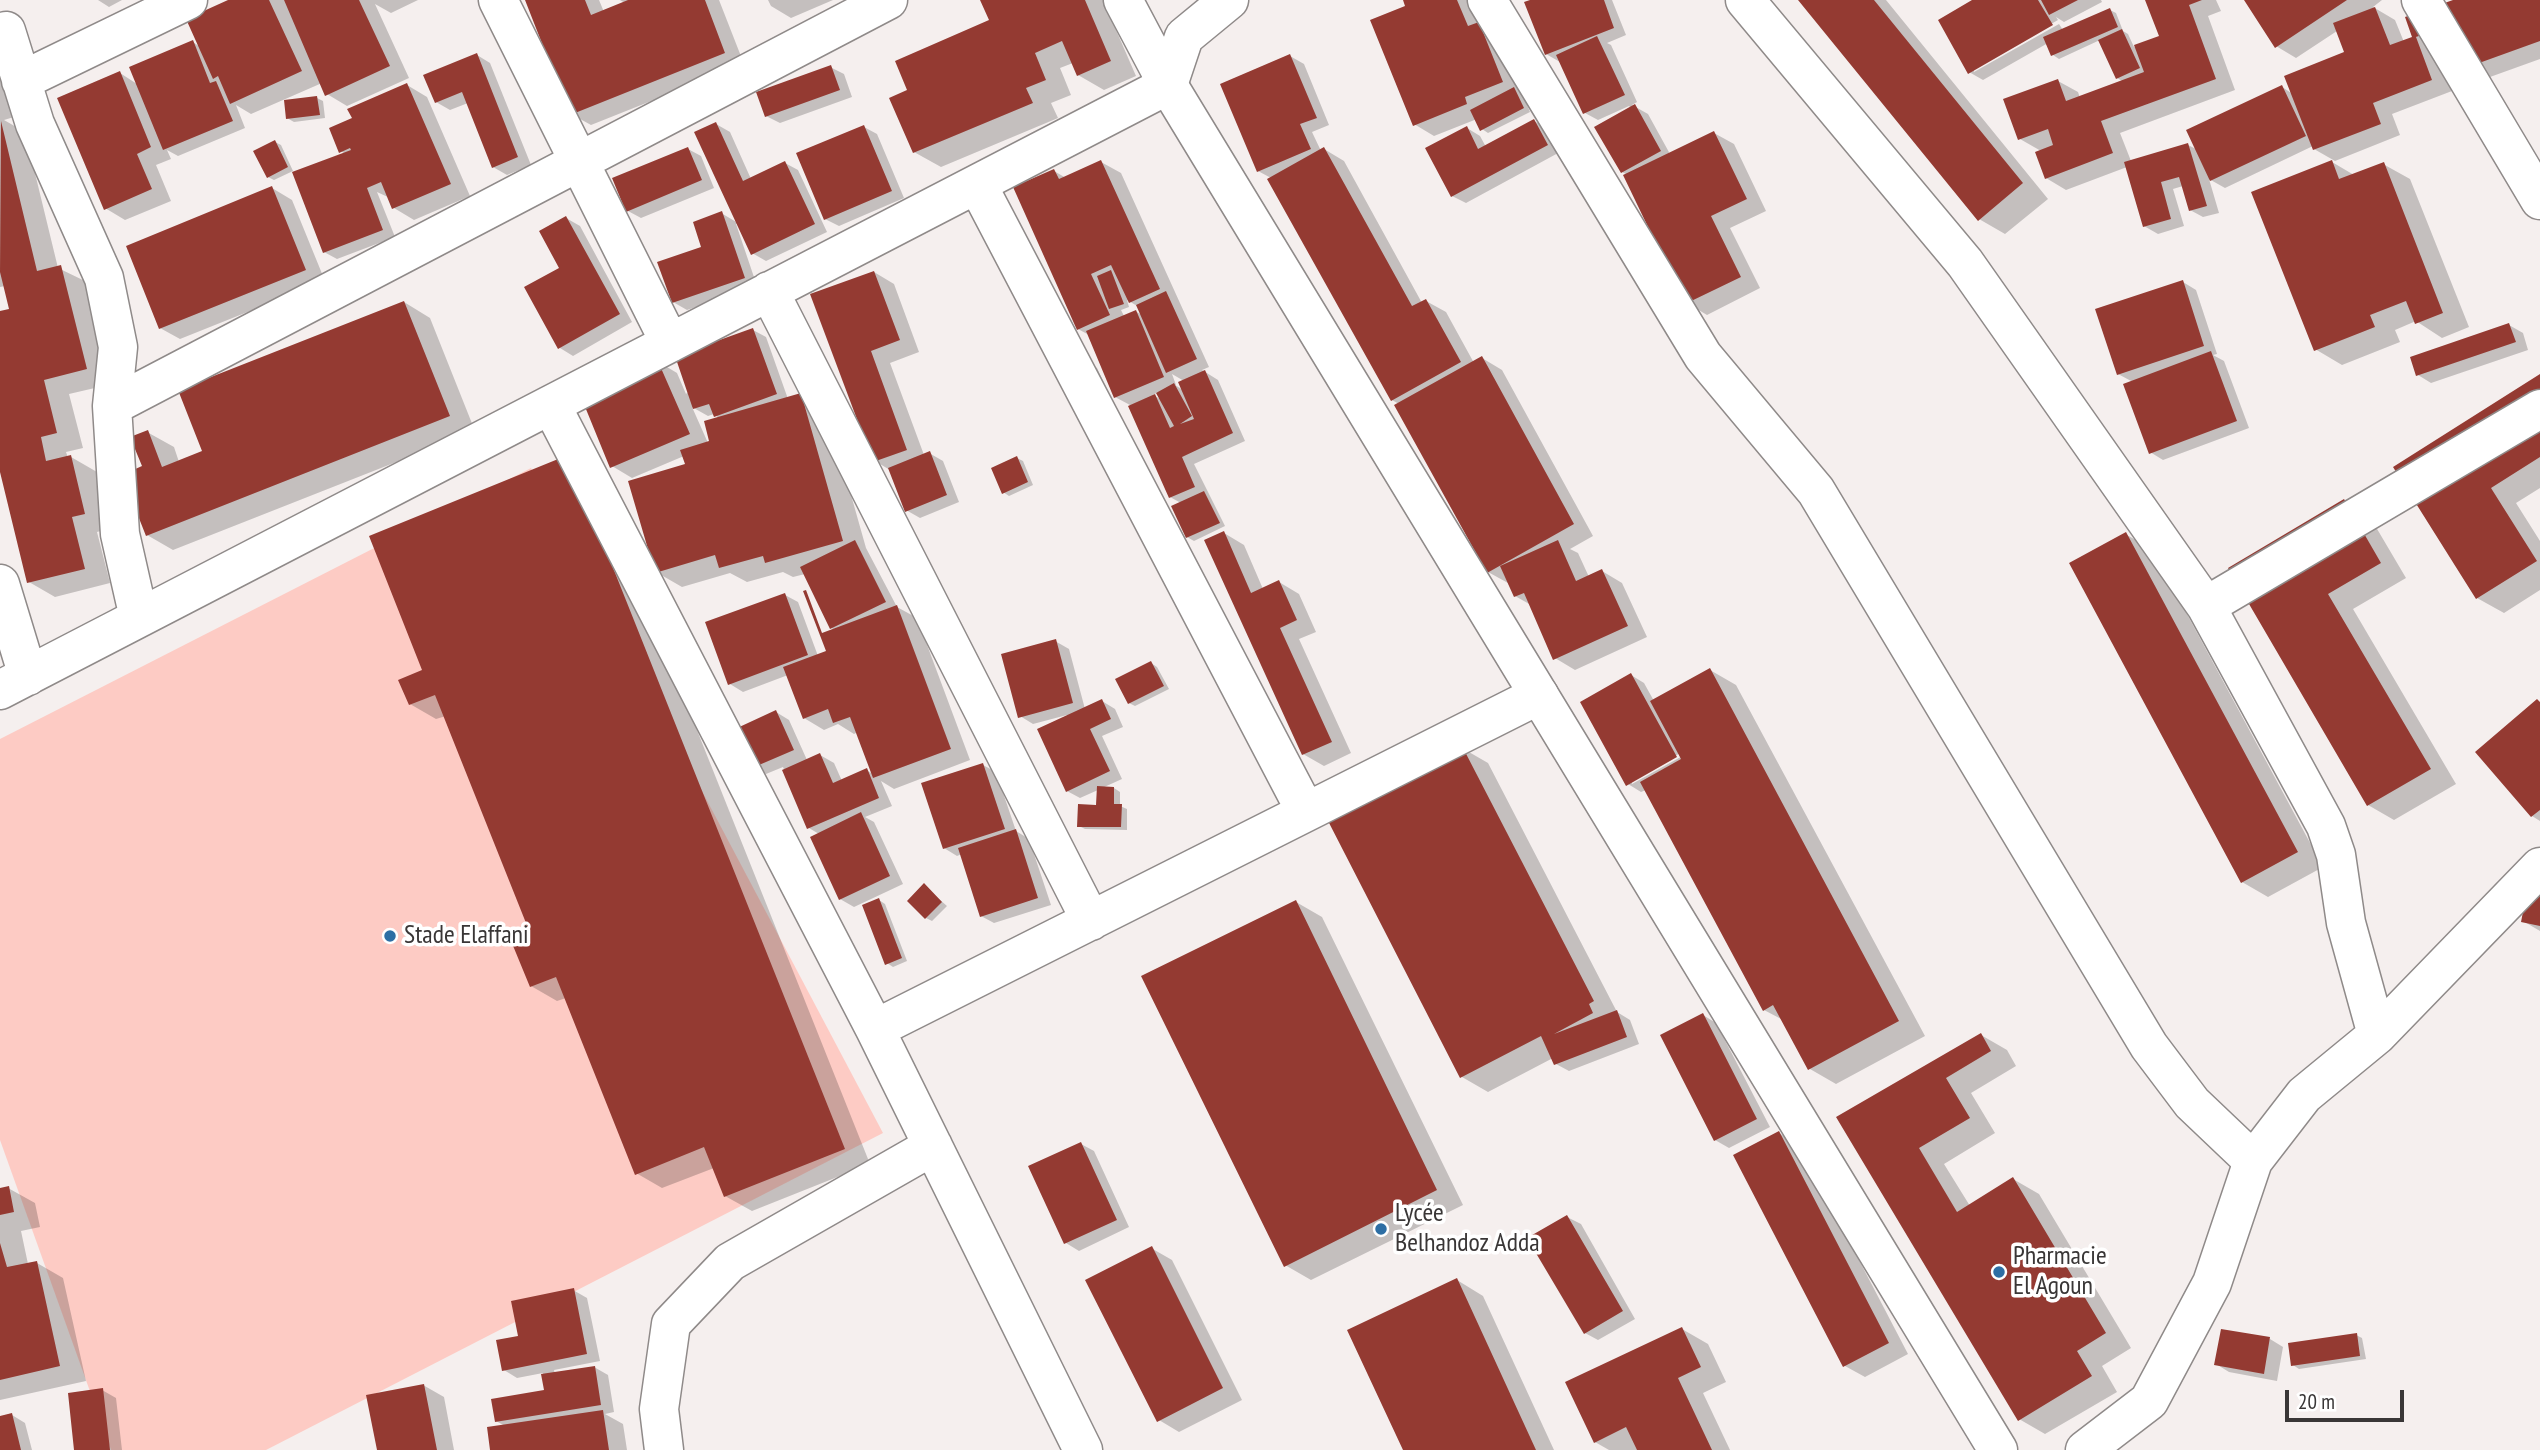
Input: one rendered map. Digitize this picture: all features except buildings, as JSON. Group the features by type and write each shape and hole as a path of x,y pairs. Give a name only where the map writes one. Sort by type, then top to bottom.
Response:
{"street":[{"path":"21,81 188,0"},
{"path":"498,0 670,343"},
{"path":"112,406 888,0"},
{"path":"1123,0 1168,85 1998,1450"},
{"path":"0,584 14,683 1168,85 1184,37 1229,0"},
{"path":"1487,0 1703,356 1816,491 2149,1046 2192,1102 2253,1161"},
{"path":"1745,0 1965,263 2206,606 2326,826 2336,855 2346,923 2377,1035"},
{"path":"2421,0 2540,200"},
{"path":"2,24 35,124 104,278 118,347 112,406 120,534 139,618"},
{"path":"977,184 1306,813"},
{"path":"769,291 1091,921"},
{"path":"551,405 875,1029 1083,1450"},
{"path":"2206,606 2540,409"},
{"path":"875,1029 1539,695"},
{"path":"2085,1450 2149,1401 2212,1283 2253,1161 2304,1095 2377,1035 2540,867"},
{"path":"664,1450 659,1409 671,1324 730,1262 933,1146"}],"shaded area":[{"name":"Stade Elaffani","path":"531,468 883,1133 266,1450 111,1450 0,1140 0,739"}],"place":[{"name":"Stade Elaffani","path":"390,936"},
{"name":"Lycée Belhandoz Adda","path":"1381,1229"},
{"name":"Pharmacie El Agoun","path":"1999,1272"}]}
